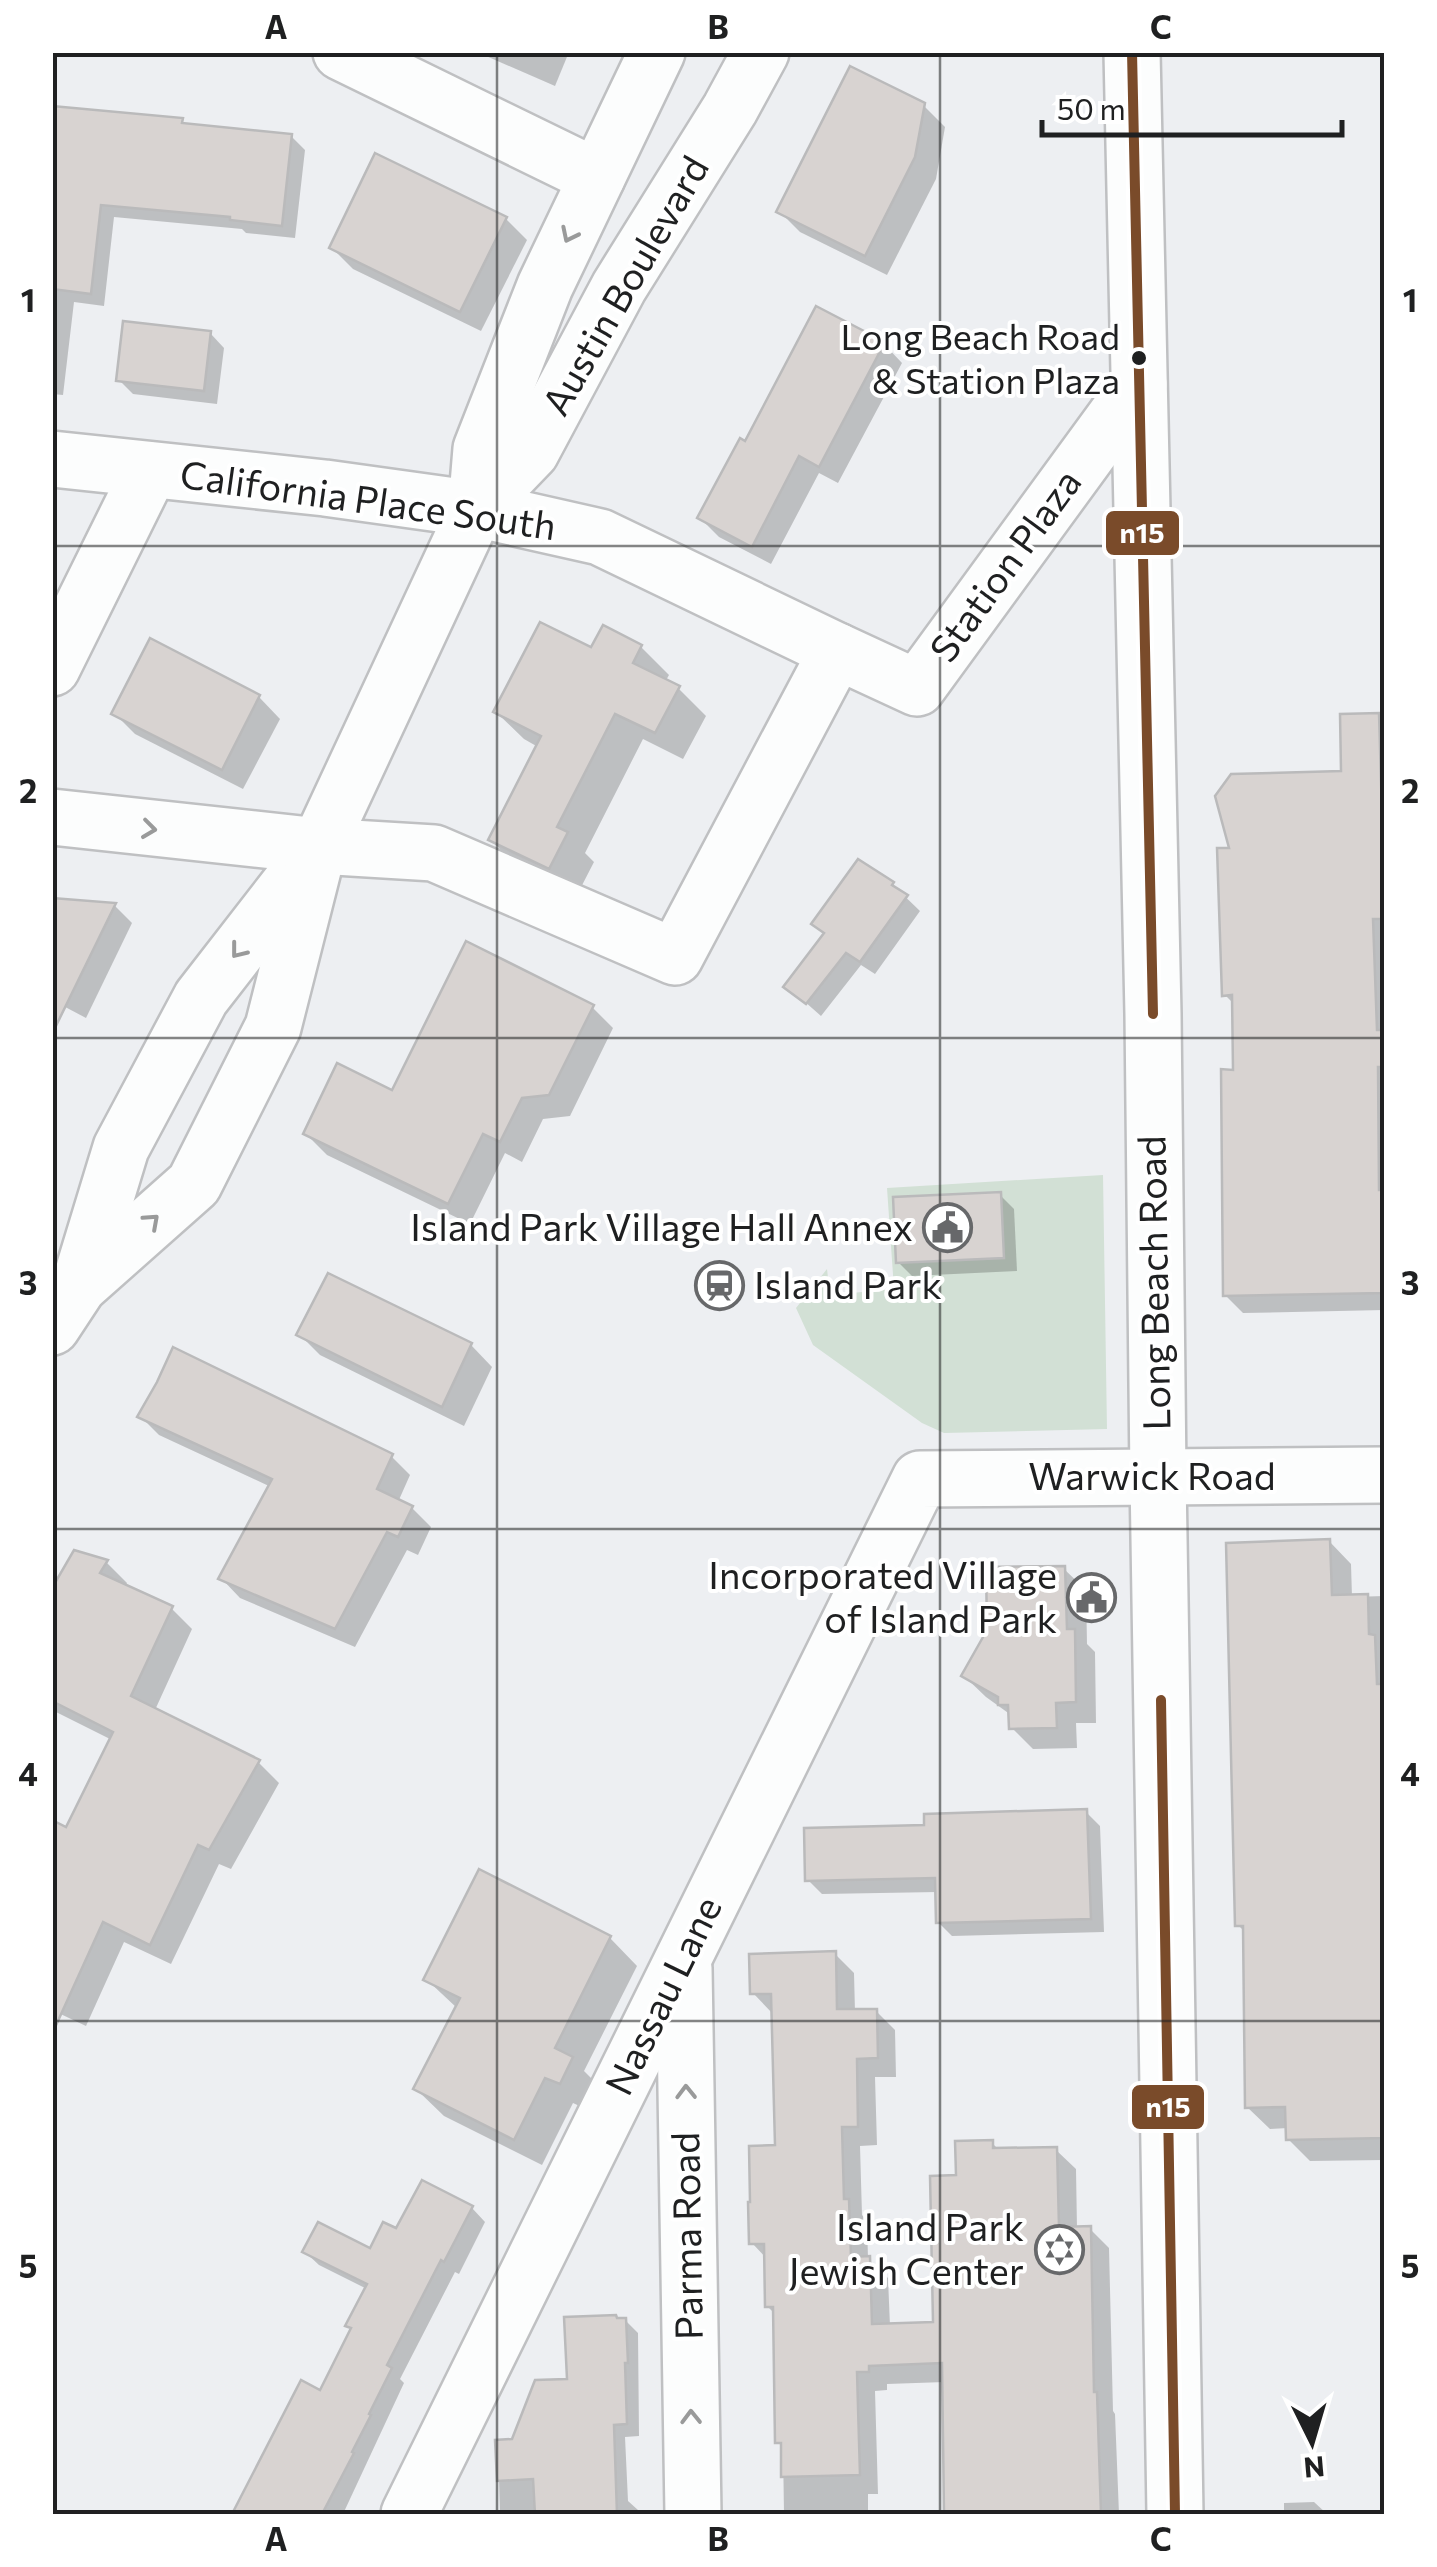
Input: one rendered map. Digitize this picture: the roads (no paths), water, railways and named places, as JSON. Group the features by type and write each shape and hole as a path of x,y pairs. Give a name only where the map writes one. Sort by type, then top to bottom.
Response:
{"street":[{"path":"340,52 597,177"},
{"name":"Austin Boulevard","path":"476,508 480,450 545,286 656,52"},
{"name":"Austin Boulevard","path":"61,1299 194,1184 274,1027 318,846 476,508 531,452 619,288 761,52"},
{"name":"Long Beach Road","path":"1132,52 1153,1014 1175,2514"},
{"name":"Station Plaza","path":"837,651 918,688 1139,384"},
{"name":"California Place South","path":"52,459 476,508 600,537 837,651"},
{"path":"52,668 150,470"},
{"path":"52,818 434,854 675,957 837,651"},
{"name":"Austin Boulevard","path":"61,1299 122,1148 201,998 318,846"},
{"name":"Warwick Road","path":"920,1479 1384,1475"},
{"name":"Nassau Lane","path":"409,2514 920,1479"},
{"name":"Parma Road","path":"684,1957 693,2514"}],"place":[{"name":"Long Beach Road & Station Plaza","path":"1139,358"},
{"name":"Island Park Village Hall Annex","path":"948,1228"},
{"name":"Island Park","path":"719,1286"},
{"name":"Incorporated Village of Island Park","path":"1092,1598"},
{"name":"Island Park Jewish Center","path":"1059,2250"}]}
